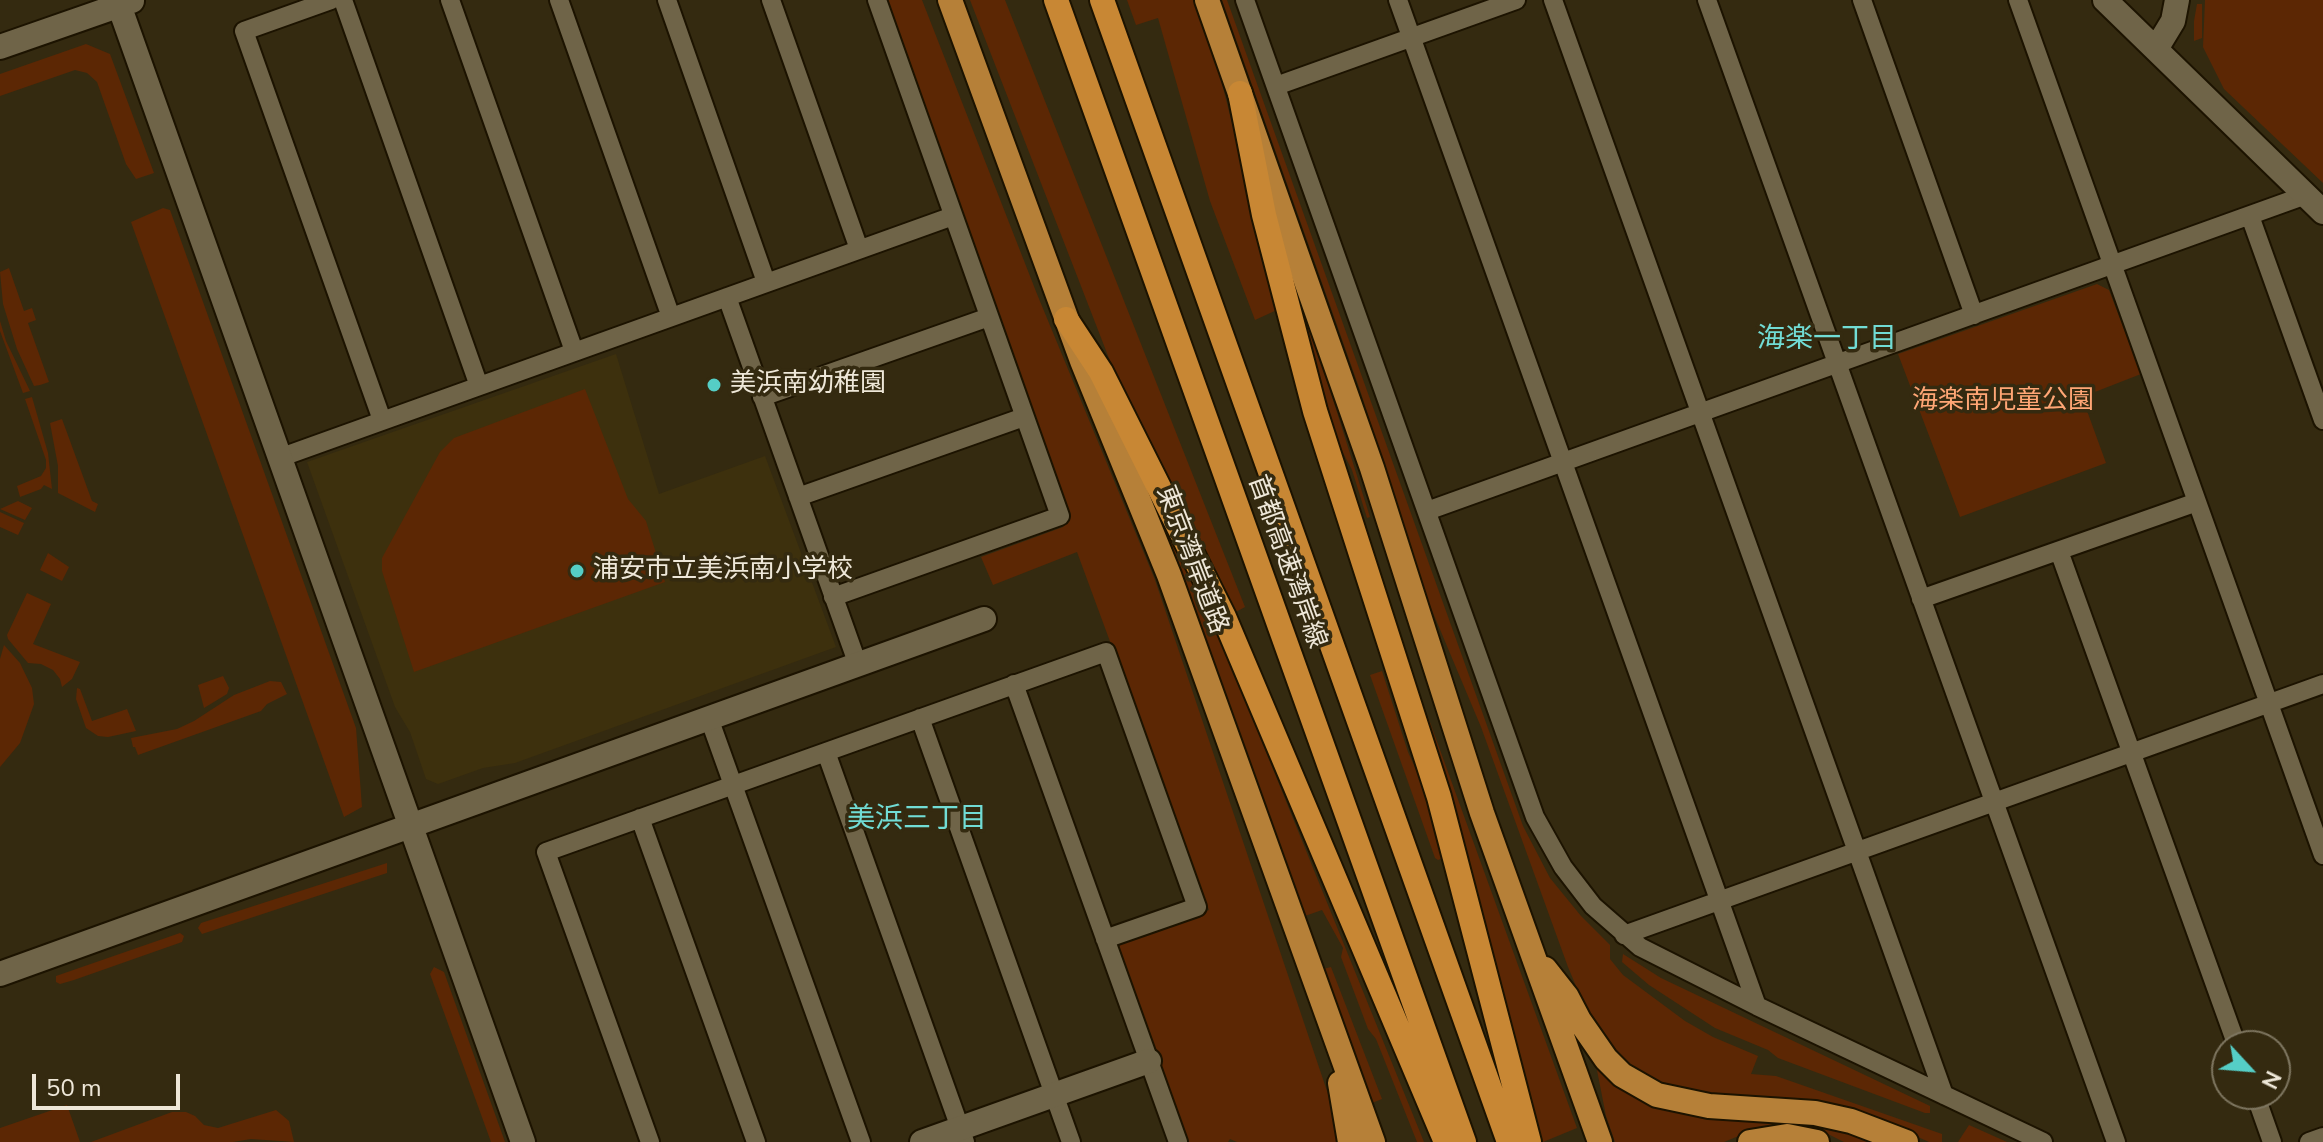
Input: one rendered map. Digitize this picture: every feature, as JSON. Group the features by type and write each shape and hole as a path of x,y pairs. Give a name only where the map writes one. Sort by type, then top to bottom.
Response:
{"highway":[{"name":"東京湾岸道路","path":"950,0 1066,319 1169,575 1373,1142"},
{"name":"首都高速湾岸線","path":"1056,0 1464,1142"},
{"name":"首都高速湾岸線","path":"1102,0 1509,1142"},
{"path":"1207,0 1372,468 1482,813 1600,1142"},
{"path":"1240,93 1264,215 1315,411 1439,797 1529,1142"},
{"path":"1066,319 1101,372 1224,617 1446,1142"},
{"path":"1533,955 1567,997 1606,1059 1622,1075 1657,1095 1709,1106 1815,1113 1861,1124 1906,1142"},
{"path":"1330,1021 1350,1142"},
{"path":"1750,1142 1787,1136 1817,1142"}],"street":[{"path":"331,0 244,31 382,420"},
{"path":"343,0 479,386"},
{"path":"450,0 574,351"},
{"path":"559,0 671,317"},
{"path":"667,0 766,282"},
{"path":"771,0 859,249"},
{"path":"833,597 1060,516 877,0"},
{"path":"1245,0 1535,817 1578,889 1640,947 2043,1142"},
{"path":"1398,0 1757,1006"},
{"path":"1276,86 1516,0"},
{"path":"1553,0 1944,1095"},
{"path":"1707,0 2116,1142"},
{"path":"1862,0 1974,315"},
{"path":"2018,0 2323,855"},
{"path":"2105,0 2314,204"},
{"path":"2156,49 2173,21 2177,0"},
{"path":"0,47 127,2 279,458 523,1142"},
{"path":"1427,511 2250,216 2314,204"},
{"path":"279,458 953,216"},
{"path":"2250,216 2323,420"},
{"path":"727,297 858,665"},
{"path":"762,397 989,317"},
{"path":"798,497 1024,417"},
{"path":"1921,599 2197,502"},
{"path":"2059,551 2231,1030"},
{"path":"0,974 984,619"},
{"path":"650,1142 546,852 1106,652 1197,907 1105,939"},
{"path":"1014,684 1178,1142"},
{"path":"1624,935 2323,684"},
{"path":"709,718 861,1142"},
{"path":"920,718 1071,1142"},
{"path":"826,752 963,1135"},
{"path":"640,818 756,1142"},
{"path":"922,1142 963,1135 1055,1095 1149,1061"},
{"path":"2261,1110 2272,1142"},
{"path":"2309,1142 2323,1137"}],"shaded area":[{"name":"浦安市立美浜南小学校","path":"616,354 659,494 765,456 836,647 515,763 483,768 438,784 426,779 410,732 395,707 307,462"}],"green space":[{"path":"873,0 922,0 1037,294 1155,580 1330,1100 1340,1142 1237,1142 1230,1139 1228,1142 1186,1142 1118,951 1121,942 1209,910 1077,552 993,585 981,557 1063,527 1066,521"},
{"path":"970,0 1005,0 1245,607 1232,614 1124,397"},
{"path":"1127,0 1194,0 1216,60 1279,309 1255,320 1210,201 1158,18 1136,25"},
{"path":"1222,0 1227,0 1523,826 1550,878 1610,945 1610,959 1623,975 1685,1021 1758,1056 1751,1074 1776,1076 1942,1134 1942,1142 1929,1142 1896,1127 1700,1097 1657,1083 1639,1073 1605,1041 1584,1005 1568,967 1481,727 1423,589 1361,393"},
{"path":"2205,0 2323,0 2323,183 2224,89 2203,47"},
{"path":"2197,4 2202,4 2202,38 2194,41 2194,21"},
{"path":"86,44 110,54 154,173 136,179 126,164 97,82 87,73 75,70 0,96 0,74"},
{"path":"163,208 170,210 356,728 362,807 344,817 131,222"},
{"path":"9,268 24,311 32,308 36,320 28,323 49,382 40,385 34,386 17,349 3,304 0,272"},
{"name":"海楽南児童公園","path":"2097,284 2109,290 2141,374 2082,397 2106,463 1960,517 1898,354"},
{"path":"0,321 30,391 23,393 0,331"},
{"path":"1307,330 1311,330 1370,517 1367,518 1352,470 1338,443"},
{"path":"585,389 628,499 646,521 665,582 414,672 382,571 382,558 440,452 454,438"},
{"path":"32,397 48,453 52,489 44,485 20,497 17,486 41,476 46,468 25,399"},
{"path":"62,419 92,501 98,504 95,512 58,493 58,466 50,423"},
{"path":"18,501 32,508 25,520 0,509"},
{"path":"1153,504 1213,621 1424,1142 1417,1142 1376,1039 1368,1029 1341,957 1343,948 1322,910 1305,916"},
{"path":"0,512 24,523 18,535 0,527"},
{"path":"48,553 69,567 62,581 40,570"},
{"path":"27,593 51,604 33,644 80,662 72,679 62,687 53,670 41,664 28,663 8,639 7,635"},
{"path":"4,645 20,663 32,688 34,704 20,743 0,767 0,659"},
{"path":"1382,671 1444,852 1443,858 1438,860 1370,675"},
{"path":"223,676 229,688 227,694 204,708 198,685"},
{"path":"270,681 281,682 287,694 267,704 261,711 138,755 133,747 131,738 177,729 234,695"},
{"path":"77,688 92,721 127,709 136,731 108,737 98,736 86,728 76,699"},
{"path":"1427,714 1577,1128 1543,1142 1517,1065"},
{"path":"387,863 387,873 202,934 198,928 201,923"},
{"path":"180,933 184,936 182,942 74,980 60,984 56,982 56,976"},
{"path":"1623,954 1661,978 1930,1106 1930,1113 1778,1058 1768,1050 1715,1028 1649,985 1622,962"},
{"path":"434,967 444,972 505,1142 491,1142 430,974"},
{"path":"1331,967 1382,1099 1372,1103 1323,969"},
{"path":"1595,1060 1612,1077 1814,1122 1886,1142 1844,1142 1820,1130 1787,1125 1758,1128 1724,1142 1615,1142 1606,1116"},
{"path":"67,1105 80,1142 0,1142 0,1128"},
{"path":"276,1110 289,1121 294,1142 251,1139 233,1142 91,1142 172,1112 186,1112 204,1125 218,1128"},
{"path":"1969,1125 2007,1142 1958,1142"}],"place":[{"name":"美浜南幼稚園","path":"714,385"},
{"name":"浦安市立美浜南小学校","path":"577,571"}],"district":[{"name":"海楽一丁目","path":"1827,340"},
{"name":"美浜三丁目","path":"917,820"}]}
